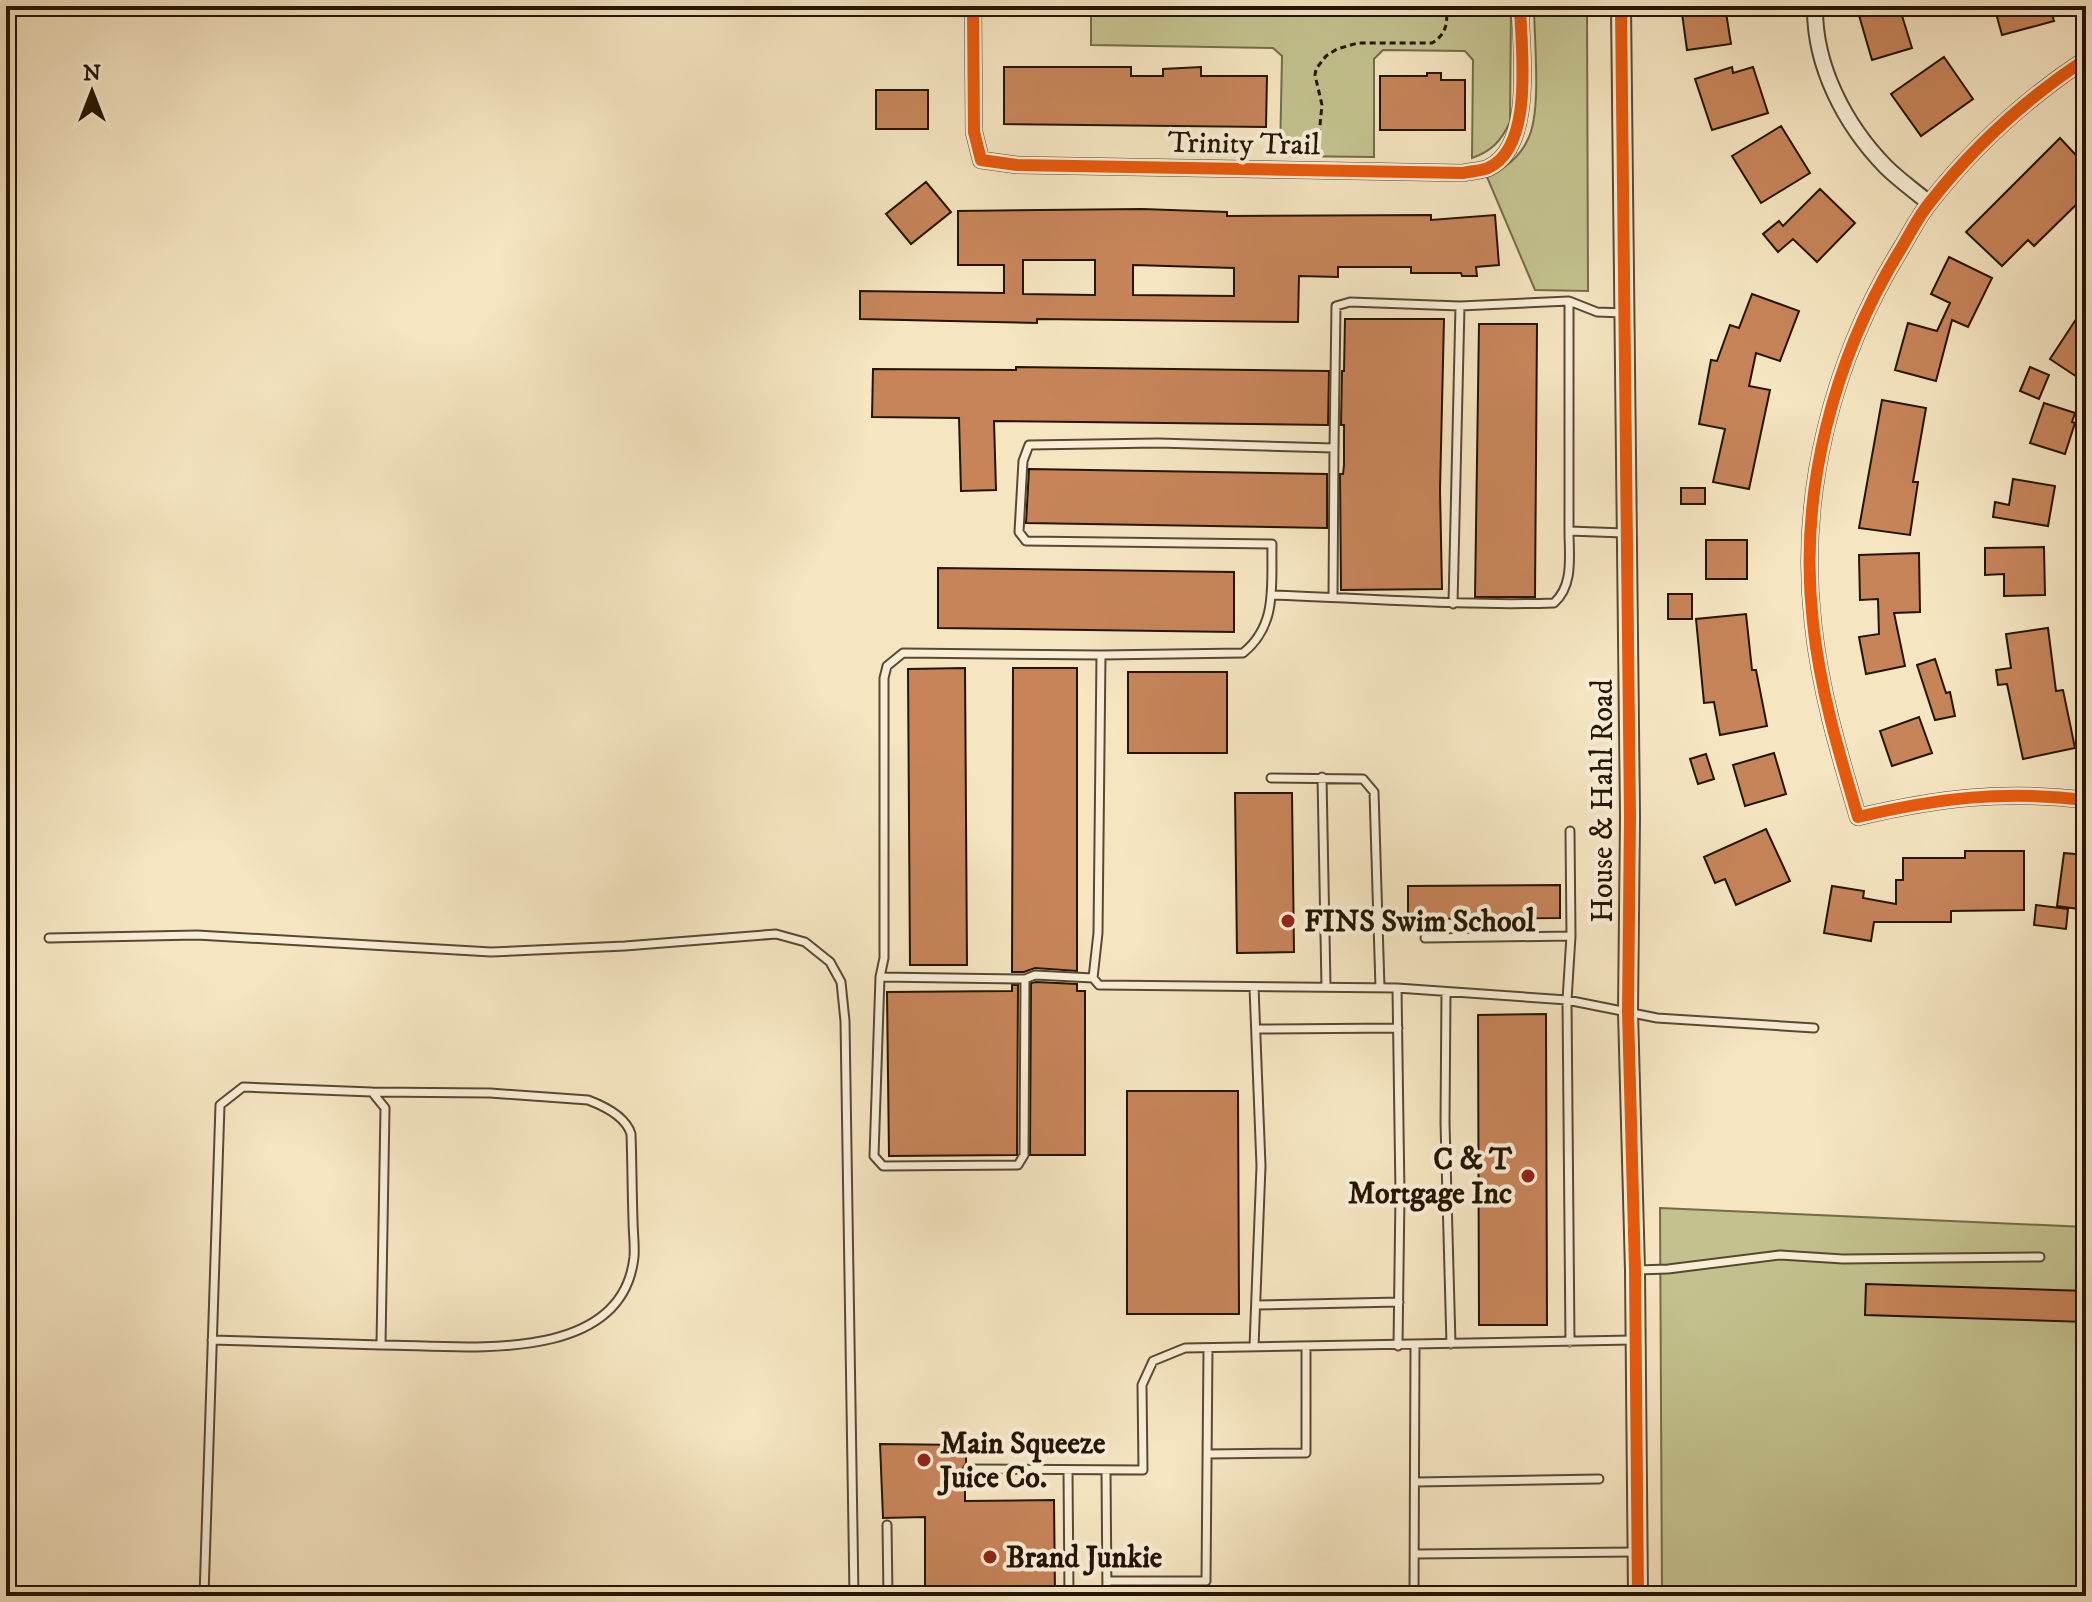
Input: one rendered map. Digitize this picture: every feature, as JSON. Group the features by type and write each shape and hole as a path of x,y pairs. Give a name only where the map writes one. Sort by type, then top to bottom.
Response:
{"street":[{"name":"Trinity Trail","path":"973,6 974,132 981,160 1017,165 1463,173 1488,168 1502,157 1515,136 1522,105 1520,6"},
{"name":"House & Hahl Road","path":"1621,6 1630,817 1628,1012 1635,1270 1638,1596"},
{"path":"1815,6 1824,64 1837,101 1860,136 1887,168 1929,203"},
{"path":"2086,59 2049,83 2008,116 1929,203 1890,265 1860,325 1824,435 1814,499 1810,559 1817,649 1836,744 1858,817 1923,802 1993,795 2086,800"}],"lane":[{"path":"1271,595 1453,604 1554,603 1563,595 1569,572 1569,301"},
{"path":"1333,597 1336,306 1350,302 1460,306 1569,301 1597,312 1624,313"},
{"path":"1453,604 1460,306"},
{"path":"1025,979 1024,1155 1018,1165 883,1166 874,1156 880,977 884,958 883,740 887,666 903,653 1243,653 1267,626 1272,544 1026,541 1019,532 1023,461 1029,445 1158,443 1334,448"},
{"path":"1569,531 1626,533"},
{"path":"1093,978 1098,933 1101,655"},
{"path":"1322,777 1326,987"},
{"path":"1271,778 1363,779 1374,792 1380,988"},
{"path":"1570,831 1571,936 1567,1000 1570,1342"},
{"path":"49,938 197,935 491,952 625,946 776,934 805,942 822,955 830,962 841,982 845,1021 854,1596"},
{"path":"1425,938 1571,936"},
{"path":"880,977 1025,979 1035,975 1093,978 1099,985 1397,988 1567,1000 1657,1018 1814,1028"},
{"path":"1254,987 1261,1166 1254,1347"},
{"path":"1397,988 1398,1346"},
{"path":"1446,992 1445,1123 1451,1344"},
{"path":"1256,1029 1398,1028"},
{"path":"204,1596 212,1340 220,1105 243,1087 490,1093 588,1100 629,1125 634,1258 618,1299 600,1319 568,1334 531,1345 212,1340"},
{"path":"372,1092 385,1108 381,1345"},
{"path":"1635,1270 1668,1269 1780,1255 1843,1259 2040,1257"},
{"path":"1256,1305 1399,1302"},
{"path":"969,1469 1143,1470 1142,1385 1153,1361 1185,1348 1636,1340"},
{"path":"1207,1454 1306,1453 1306,1346"},
{"path":"1414,1596 1415,1346"},
{"path":"1107,1581 1206,1581 1208,1348"},
{"path":"1068,1470 1069,1596"},
{"path":"1106,1470 1107,1596"},
{"path":"1415,1482 1599,1479"},
{"path":"887,1525 888,1596"},
{"path":"1415,1554 1638,1552"}],"path":[{"path":"1322,170 1319,135 1322,105 1315,75 1320,62 1337,49 1358,43 1432,43 1445,31 1446,6"}],"shaded area":[{"path":"1091,6 1511,6 1510,122 1495,144 1472,158 1473,60 1465,51 1383,50 1374,59 1374,157 1280,156 1282,56 1273,48 1091,45"},
{"path":"1534,6 1587,6 1588,291 1535,290 1487,177 1516,157 1532,127 1536,93"},
{"path":"1660,1208 2086,1227 2086,1596 1662,1596"}],"building":[{"path":"1681,6 1725,6 1731,44 1687,50"},
{"path":"1879,6 1899,6 1912,48 1872,60 1858,12"},
{"path":"1994,6 2050,6 2054,21 2002,35"},
{"path":"1944,57 1973,99 1921,136 1891,94"},
{"path":"1004,67 1131,67 1131,76 1163,76 1163,69 1201,67 1201,76 1267,76 1266,127 1004,124"},
{"path":"1732,67 1733,73 1753,67 1768,113 1712,130 1695,79"},
{"path":"1427,73 1441,73 1441,80 1465,80 1465,130 1380,130 1380,76 1427,76"},
{"path":"876,90 928,90 928,129 876,129"},
{"path":"1781,126 1810,173 1761,203 1732,156"},
{"path":"2060,138 2086,166 2086,195 2034,246 2028,240 2002,266 1966,232"},
{"path":"926,182 951,212 911,244 886,214"},
{"path":"1820,189 1855,223 1817,262 1793,239 1778,252 1763,234 1779,221 1783,226"},
{"path":"1142,209 1227,212 1227,216 1431,215 1431,220 1495,215 1499,265 1476,267 1477,276 1411,273 1411,267 1338,267 1338,277 1299,276 1298,322 1037,319 1037,323 860,319 860,291 1004,293 1004,265 958,265 958,211","holes":["1023,260 1095,260 1095,295 1023,294","1133,265 1234,268 1234,296 1133,295"]},
{"path":"1949,257 1992,278 1968,327 1952,320 1936,381 1895,370 1908,323 1937,331 1950,303 1931,294"},
{"path":"1752,294 1799,311 1780,361 1756,353 1749,386 1770,390 1749,489 1713,482 1725,429 1699,424 1711,360 1717,361 1730,325 1739,328"},
{"path":"2086,304 2086,383 2050,359"},
{"path":"1345,319 1444,319 1440,490 1442,589 1341,590 1340,474 1343,474 1344,465 1344,425 1341,425"},
{"path":"1479,324 1537,324 1535,597 1475,597"},
{"path":"1016,367 1329,371 1328,425 994,421 996,490 961,491 959,418 872,417 873,369 1016,370"},
{"path":"2030,367 2049,375 2039,399 2020,391"},
{"path":"1882,400 1926,408 1913,482 1918,482 1910,535 1859,528"},
{"path":"2044,403 2075,413 2065,454 2030,443"},
{"path":"1029,469 1327,474 1327,528 1026,523"},
{"path":"2013,479 2055,486 2048,526 1993,517 1995,502 2009,505"},
{"path":"1681,488 1705,488 1705,504 1681,504"},
{"path":"1706,540 1747,540 1747,579 1706,579"},
{"path":"2044,547 2045,595 2004,596 2004,574 1985,575 1985,548"},
{"path":"1919,553 1920,612 1894,613 1905,666 1866,674 1859,637 1879,634 1878,599 1860,600 1859,555"},
{"path":"938,568 1234,572 1234,632 938,628"},
{"path":"1668,594 1692,594 1692,619 1668,619"},
{"path":"1746,614 1752,670 1756,670 1767,726 1720,735 1714,702 1704,703 1696,619"},
{"path":"2048,628 2056,691 2063,690 2075,748 2023,759 2007,684 1998,685 1996,670 2011,668 2006,634"},
{"path":"1935,659 1946,693 1950,692 1955,716 1935,720 1917,665"},
{"path":"965,668 967,965 910,965 908,669"},
{"path":"1013,668 1077,668 1077,971 1035,968 1012,972"},
{"path":"1128,672 1227,672 1227,753 1128,753"},
{"path":"1919,717 1932,753 1892,766 1880,731"},
{"path":"1774,753 1786,794 1745,806 1733,765"},
{"path":"1706,754 1714,779 1698,784 1690,759"},
{"path":"1235,793 1292,793 1294,952 1237,953"},
{"path":"1766,829 1790,881 1736,905 1725,879 1715,883 1704,857"},
{"path":"1965,851 2024,851 2024,910 1951,911 1951,922 1874,922 1871,941 1824,933 1832,886 1864,891 1863,898 1896,904 1896,880 1903,880 1903,858 1965,858"},
{"path":"2064,853 2086,855 2086,898 2080,897 2079,909 2057,906"},
{"path":"1560,885 1560,918 1408,919 1408,886"},
{"path":"2036,905 2068,909 2066,929 2034,925"},
{"path":"1031,983 1077,984 1077,991 1085,991 1085,1155 1030,1155"},
{"path":"1012,985 1018,985 1017,1155 889,1156 887,992 1012,991"},
{"path":"1546,1014 1547,1325 1479,1325 1478,1015"},
{"path":"1127,1091 1238,1091 1239,1314 1127,1314"},
{"path":"1866,1284 2086,1291 2086,1322 1865,1315"},
{"name":"Brand Junkie","path":"880,1444 966,1445 963,1468 965,1501 1054,1500 1055,1596 925,1596 925,1517 883,1518"}],"cycle path":[{"path":"973,6 974,132 981,160 1017,165 1463,173 1488,168 1503,157 1513,140 1522,95 1520,6"},
{"path":"1621,6 1630,817 1628,1012 1635,1270 1638,1596"},
{"path":"2086,59 2023,106 1965,161 1923,212 1878,290 1857,334 1826,428 1816,476 1810,574 1820,673 1858,817 1971,798 2027,796 2086,800"}],"place":[{"name":"FINS Swim School","path":"1288,921"},
{"name":"C & T Mortgage Inc","path":"1528,1176"},
{"name":"Main Squeeze Juice Co.","path":"924,1460"},
{"name":"Brand Junkie","path":"990,1557"}]}
